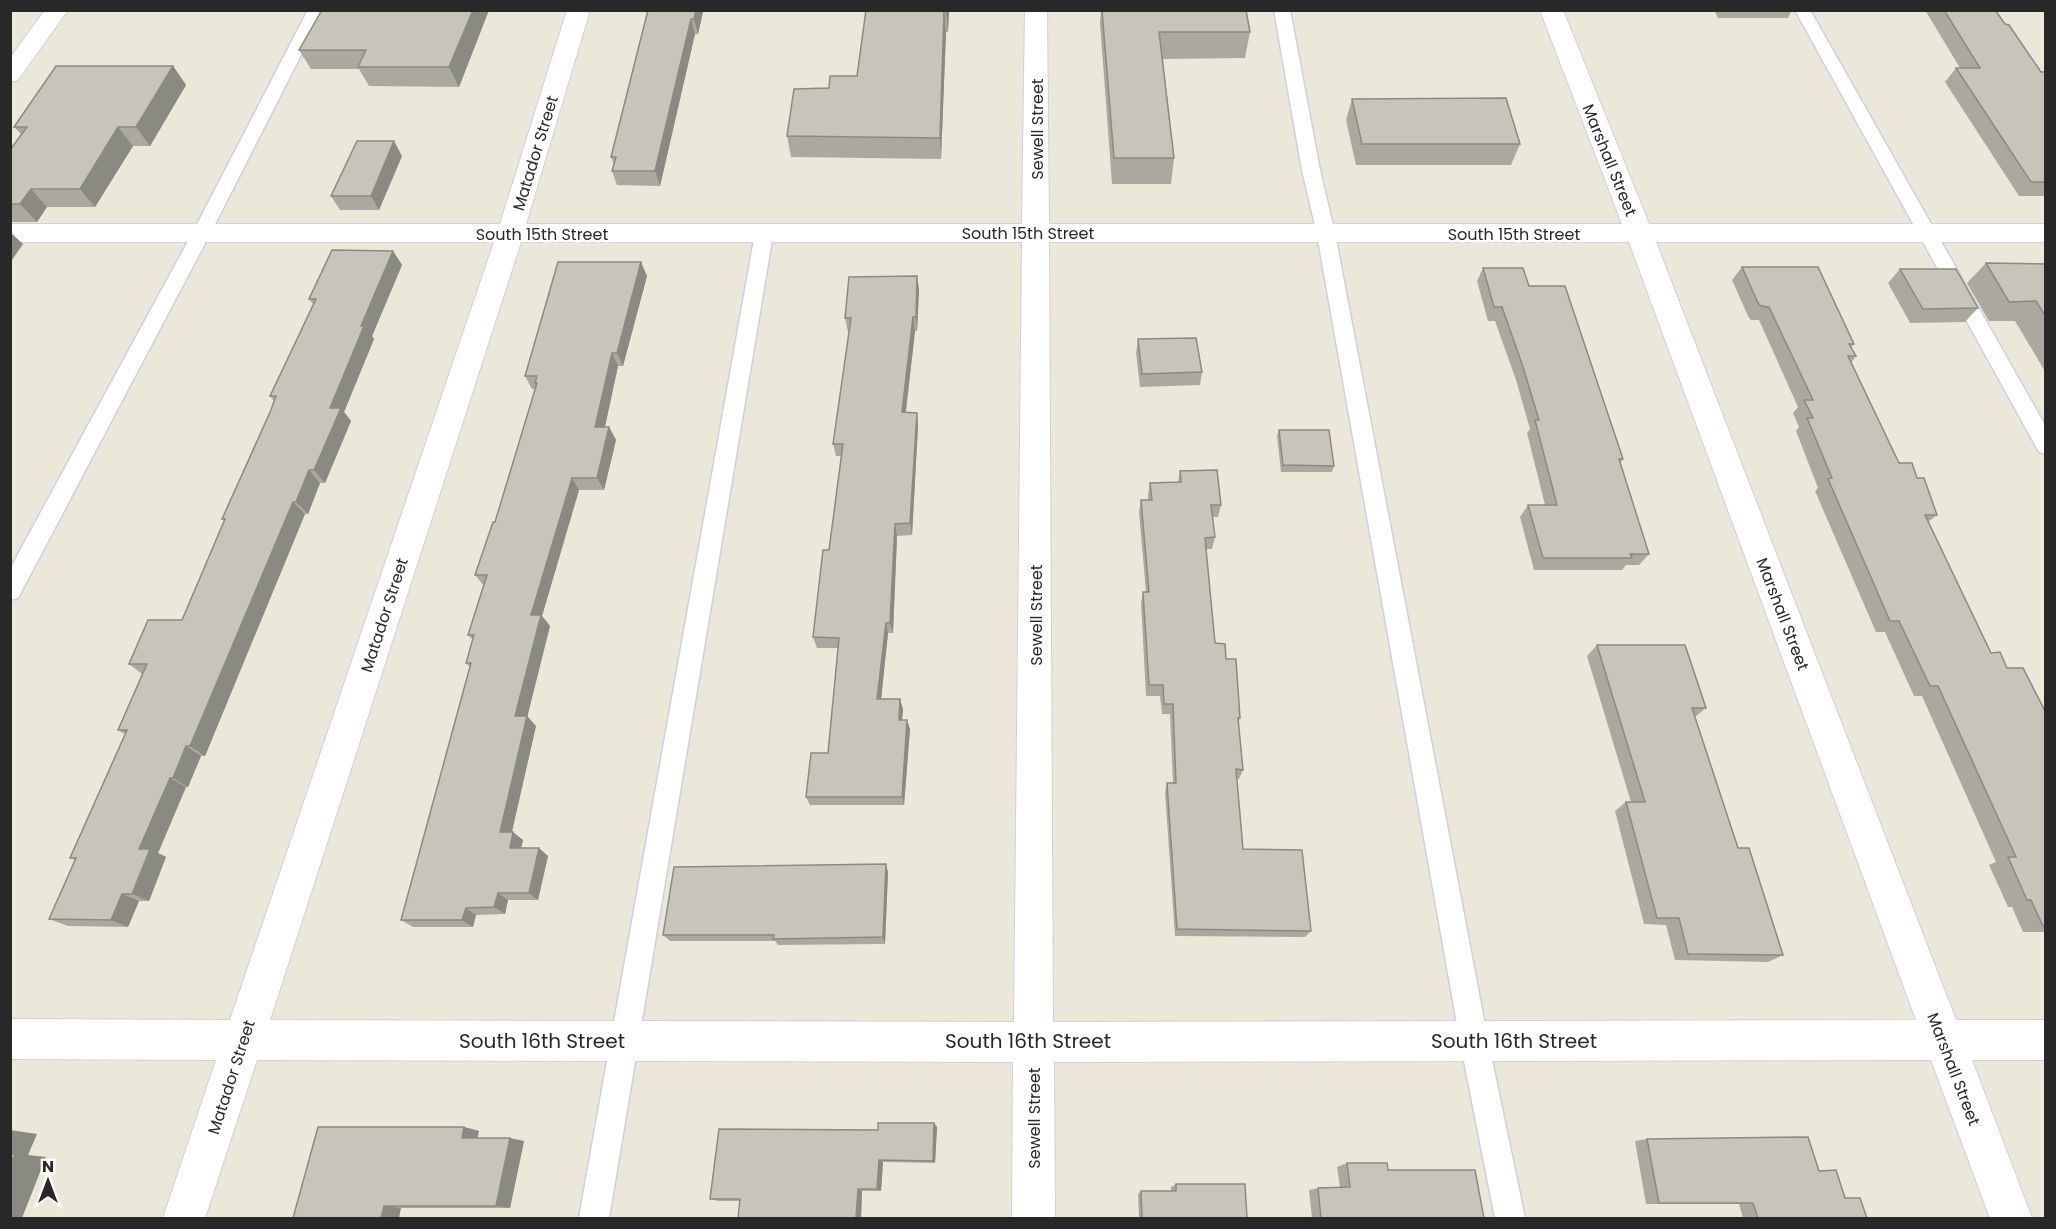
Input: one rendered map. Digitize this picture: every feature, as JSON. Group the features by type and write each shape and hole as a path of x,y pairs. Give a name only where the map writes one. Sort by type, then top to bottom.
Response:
{"street":[{"path":"10,75 57,10"},
{"name":"Matador Street","path":"184,1218 510,234 579,10"},
{"name":"Sewell Street","path":"1033,1218 1036,10"},
{"name":"Marshall Street","path":"1551,10 1640,234 2011,1218"},
{"name":"South 15th Street","path":"10,233 2046,233"},
{"name":"South 16th Street","path":"10,1039 1034,1042 2046,1040"}],"lane":[{"path":"10,591 201,234 316,10"},
{"path":"1282,10 1311,170 1326,234 1474,1041 1510,1218"},
{"path":"1802,10 2046,446"},
{"path":"594,1218 764,234"}],"building":[{"path":"322,10 473,10 449,67 358,67 366,50 299,50"},
{"path":"648,10 696,10 694,19 691,19 655,171 612,171 616,157 611,157"},
{"path":"866,10 946,10 944,11 940,138 787,136 794,89 829,88 830,76 857,76"},
{"path":"1102,10 1246,10 1250,32 1159,32 1174,158 1114,158"},
{"path":"1944,10 1995,10 2005,24 2009,25 2041,72 2046,72 2046,182 2031,182 1956,68 1980,68"},
{"path":"56,66 173,66 136,127 118,127 80,189 31,189 20,204 10,204 10,150 27,127 14,127"},
{"path":"1506,98 1520,144 1362,144 1352,99"},
{"path":"357,141 394,141 371,196 331,196"},
{"path":"332,250 393,251 330,408 341,408 314,470 309,470 296,502 293,502 190,746 186,746 173,778 170,778 139,849 150,849 132,894 122,894 111,920 49,919 76,858 70,858 127,730 118,730 147,664 129,664 148,620 182,620 225,519 222,519 271,410 276,396 270,396 316,299 309,299"},
{"path":"558,262 641,262 617,353 612,353 595,427 609,427 597,478 572,478 531,615 541,615 515,716 527,716 500,832 513,832 510,848 539,848 529,893 498,893 494,907 466,908 462,920 401,920 471,663 466,663 474,635 468,635 487,575 475,575 493,522 495,522 537,383 535,383 537,376 525,376"},
{"path":"1986,263 2046,264 2046,317 2036,301 2009,302"},
{"path":"1742,267 1818,267 1854,344 1849,344 1856,356 1848,356 1899,463 1912,463 1917,478 1924,478 1937,515 1925,515 1991,653 2000,652 2007,668 2023,668 2046,713 2046,926 2043,926 2031,900 2027,900 2008,857 2016,857 1938,686 1930,686 1899,621 1890,621 1828,479 1832,478 1807,418 1813,418 1804,400 1813,400 1769,307 1758,303"},
{"path":"1483,268 1523,268 1529,286 1565,286 1623,459 1619,459 1649,554 1630,554 1632,558 1543,558 1528,505 1557,505 1535,420 1539,420 1523,367 1502,307 1494,307"},
{"path":"1900,269 1956,269 1978,308 1923,309"},
{"path":"917,276 916,317 913,317 902,412 917,413 910,523 895,524 890,623 886,623 877,699 900,699 899,720 907,720 902,797 806,797 811,753 828,753 839,638 813,637 823,550 829,550 843,444 833,444 851,318 845,318 849,277"},
{"path":"1196,338 1202,372 1142,374 1138,339"},
{"path":"1279,430 1329,430 1334,466 1283,465"},
{"path":"1217,470 1221,505 1211,505 1215,537 1205,538 1215,643 1225,644 1226,659 1236,659 1243,770 1236,769 1243,849 1302,850 1311,931 1177,929 1167,783 1176,783 1173,704 1164,704 1163,685 1149,685 1143,592 1149,592 1141,500 1152,500 1150,483 1181,482 1180,471"},
{"path":"1597,645 1685,645 1706,708 1692,708 1738,848 1749,848 1783,955 1688,954 1679,918 1657,918 1626,802 1645,802"},
{"path":"886,864 883,937 773,939 774,935 663,935 674,867"},
{"path":"878,1123 934,1123 933,1161 879,1160 877,1189 858,1189 856,1218 738,1218 740,1199 710,1199 719,1129 878,1130"},
{"path":"318,1127 464,1127 462,1138 510,1138 496,1206 384,1206 381,1218 293,1218"},
{"path":"1808,1137 1819,1171 1836,1170 1845,1198 1860,1198 1867,1218 1758,1218 1753,1203 1659,1203 1647,1139"},
{"path":"10,1154 15,1154 10,1164"},
{"path":"1347,1163 1387,1163 1388,1170 1475,1170 1484,1218 1321,1218 1318,1188 1350,1187"},
{"path":"1176,1184 1245,1184 1247,1218 1142,1218 1141,1191 1176,1191"}]}
